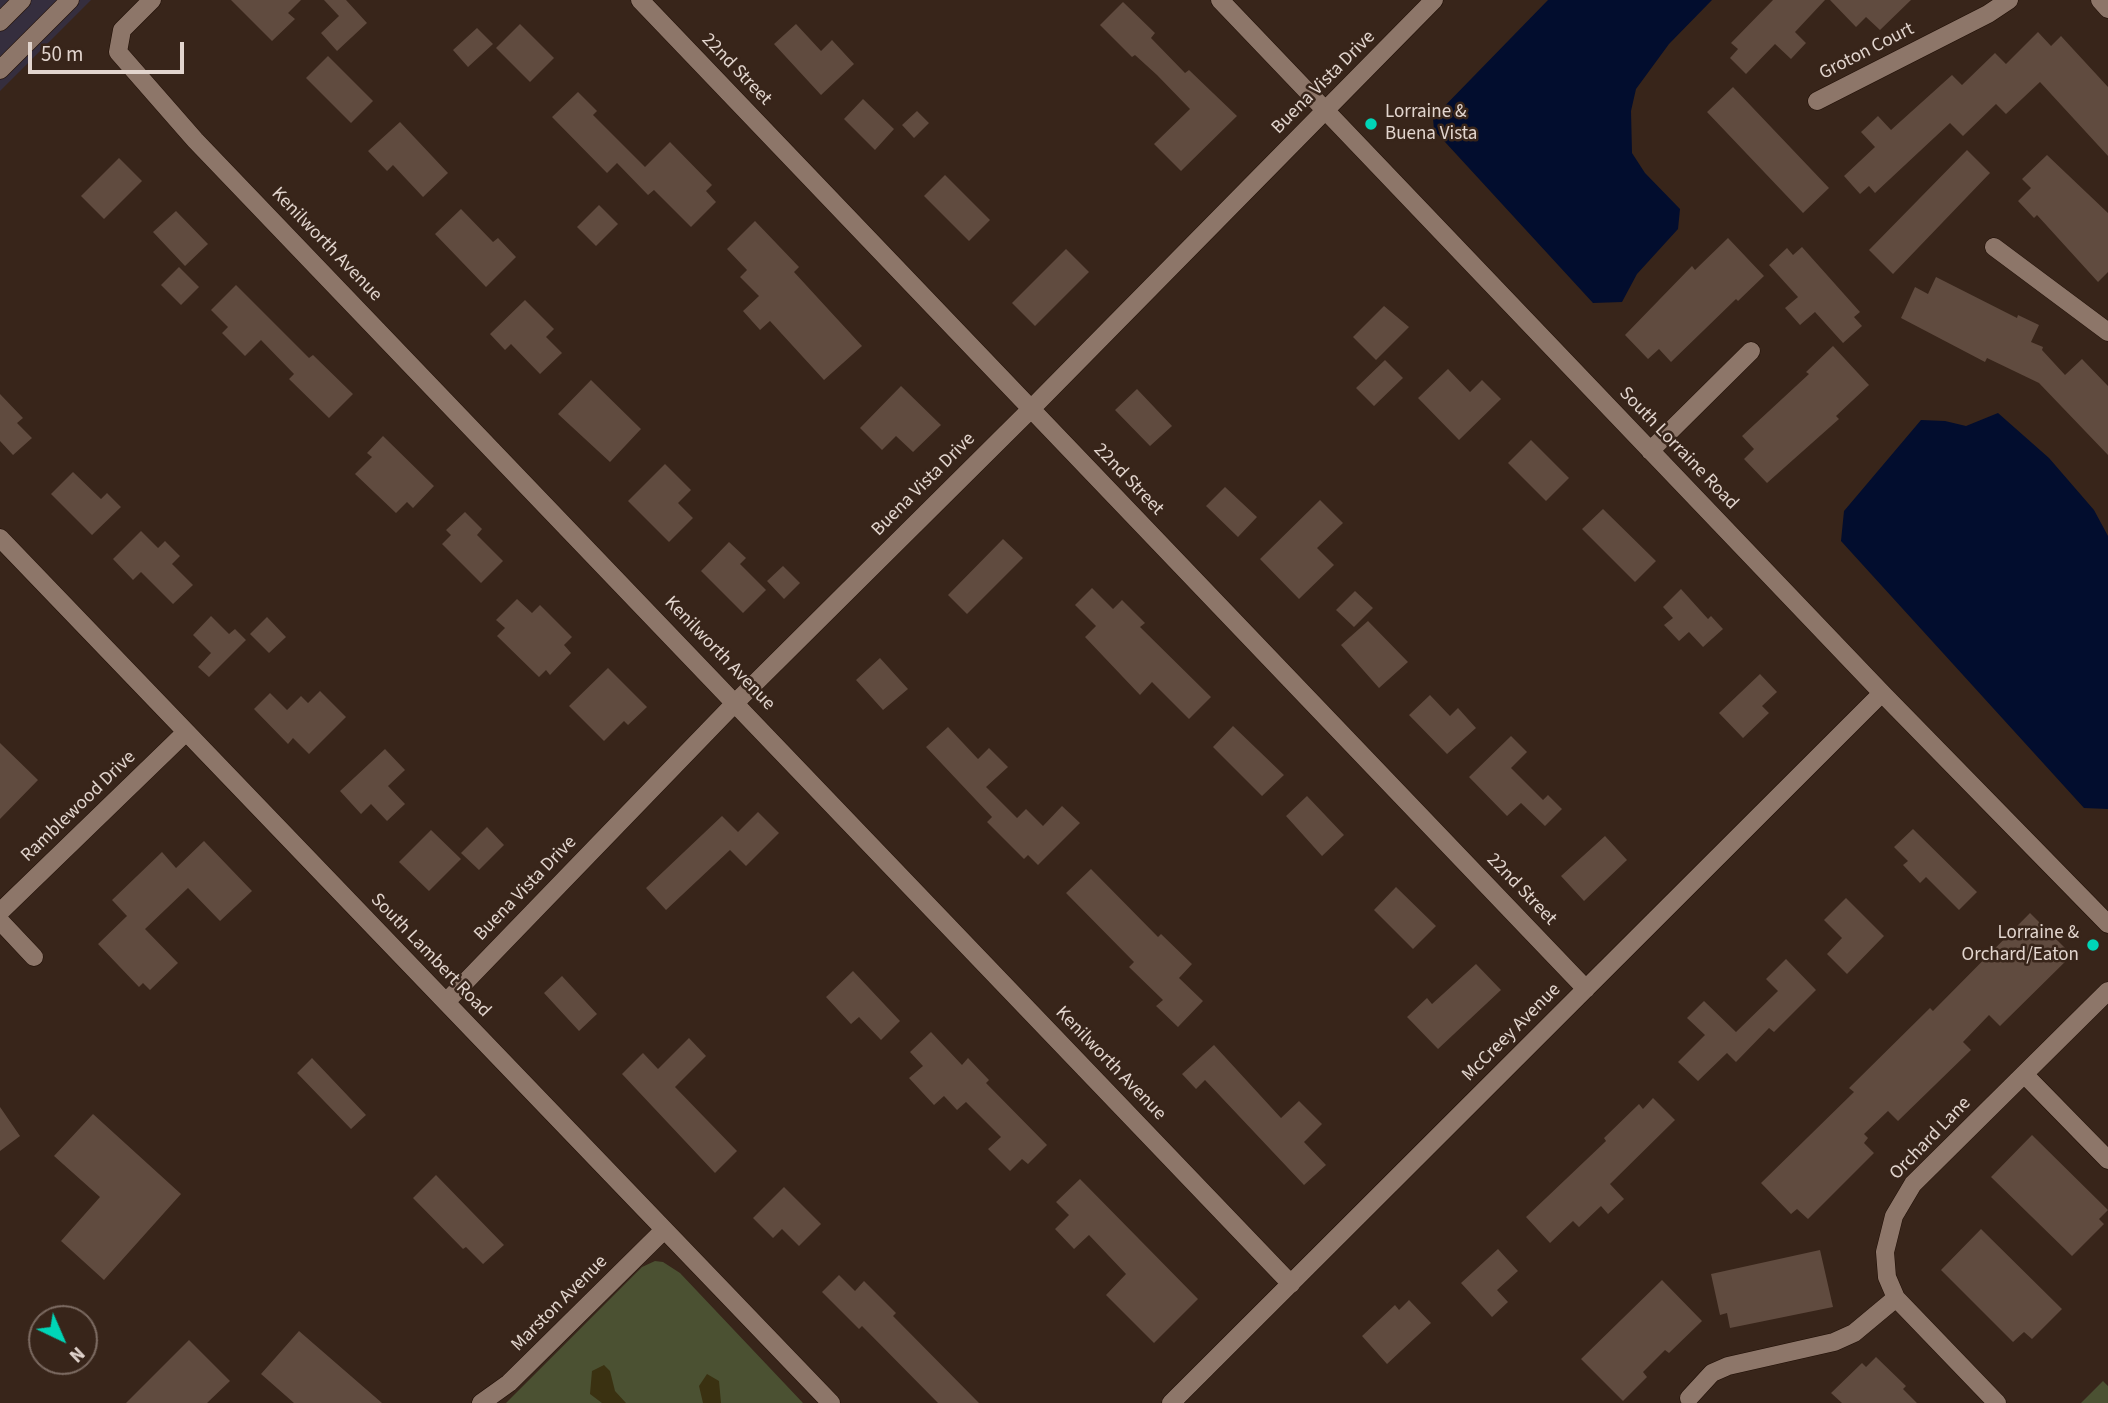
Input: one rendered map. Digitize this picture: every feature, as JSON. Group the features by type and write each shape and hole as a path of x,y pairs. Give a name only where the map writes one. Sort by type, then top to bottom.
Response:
{"street":[{"path":"0,22 22,0"},
{"path":"0,70 70,0"},
{"name":"Kenilworth Avenue","path":"152,0 122,30 118,52 195,140 736,702 1290,1284"},
{"name":"22nd Street","path":"640,0 1586,989"},
{"name":"South Lorraine Road","path":"1220,0 1882,693 2108,924"},
{"name":"Buena Vista Drive","path":"446,1002 736,702 1031,409 1434,0"},
{"name":"Groton Court","path":"1817,101 1988,14 2009,0"},
{"path":"2099,0 2108,9"},
{"path":"1994,247 2108,332"},
{"path":"1650,451 1751,351"},
{"name":"South Lambert Road","path":"0,538 831,1403"},
{"name":"McCreey Avenue","path":"1171,1403 1882,693"},
{"name":"Ramblewood Drive","path":"0,912 186,732"},
{"path":"0,921 34,957"},
{"name":"Orchard Lane","path":"1997,1403 1896,1298 1887,1278 1885,1252 1894,1216 1905,1194 2108,991"},
{"path":"2024,1074 2108,1160"},
{"name":"Marston Avenue","path":"481,1403 509,1383 664,1230"},
{"path":"1689,1398 1712,1373 1728,1366 1834,1342 1854,1334 1896,1298"}],"shaded area":[{"path":"0,0 91,0 0,91"}],"green space":[{"path":"655,1261 663,1262 680,1273 803,1403 506,1403 642,1267"},
{"path":"2103,1381 2108,1386 2108,1403 2081,1403"}],"sand":[{"path":"604,1365 610,1371 615,1391 626,1403 602,1403 590,1394 592,1371"},
{"path":"707,1374 719,1381 721,1403 703,1403 699,1386"}],"water":[{"path":"1548,0 1712,0 1669,44 1636,89 1631,111 1632,153 1645,173 1680,209 1678,229 1637,274 1622,302 1593,303 1434,130 1433,118"},
{"path":"1998,413 2049,458 2094,510 2108,536 2108,809 2084,808 1841,541 1844,511 1921,420 1945,421 1966,426"}],"building":[{"path":"231,0 301,0 288,13 295,19 272,41"},
{"path":"324,0 346,0 367,23 337,51 321,33 339,16"},
{"path":"1773,0 1825,0 1795,32 1806,43 1791,59 1775,44 1746,74 1730,58 1738,49 1731,43"},
{"path":"1830,0 1911,0 1880,30 1866,17 1856,27"},
{"path":"1123,2 1155,33 1151,38 1185,73 1189,70 1237,116 1181,171 1154,144 1190,109 1157,75 1135,55 1132,57 1100,25"},
{"path":"520,24 554,58 530,82 496,48"},
{"path":"796,24 821,51 832,40 854,64 821,95 774,44"},
{"path":"477,28 493,44 468,67 453,50"},
{"path":"2038,32 2051,46 2061,36 2108,87 2108,156 2040,82 2006,114 1996,104 1963,136 1950,123 1875,193 1869,186 1860,194 1844,176 1875,147 1861,132 1878,116 1891,130 1952,75 1962,85 1995,53 2006,64"},
{"path":"328,56 373,101 351,123 306,78"},
{"path":"1733,87 1829,188 1803,213 1707,112"},
{"path":"578,92 597,111 593,115 645,167 670,142 712,185 706,191 716,202 691,227 654,190 648,195 617,163 607,173 552,117"},
{"path":"863,99 894,129 875,150 844,119"},
{"path":"917,111 929,123 914,138 902,125"},
{"path":"400,122 448,173 423,197 393,165 387,171 368,151"},
{"path":"1967,150 1990,173 1893,274 1869,250"},
{"path":"2047,155 2108,213 2108,272 2098,282 2037,215 2034,218 2018,201 2031,188 2022,179"},
{"path":"119,158 142,181 104,219 81,196"},
{"path":"945,175 990,220 969,241 924,196"},
{"path":"599,205 618,224 596,246 577,227"},
{"path":"461,209 493,242 498,238 516,257 486,287 435,234"},
{"path":"176,211 208,244 185,266 153,232"},
{"path":"755,221 799,267 794,272 862,346 824,380 770,321 760,330 743,311 759,296 740,277 747,270 727,249"},
{"path":"1728,238 1764,276 1738,301 1736,299 1671,362 1659,349 1648,359 1625,335 1692,266 1695,270"},
{"path":"1802,247 1860,312 1854,317 1862,326 1843,343 1815,312 1800,325 1785,308 1798,297 1769,265 1787,248 1793,255"},
{"path":"1066,249 1089,272 1035,326 1012,303"},
{"path":"179,267 199,287 181,305 161,285"},
{"path":"1936,277 2017,318 2018,315 2039,325 2031,342 2043,347 2042,350 2065,375 2082,359 2108,386 2108,455 2039,383 1987,358 1985,362 1901,318 1915,287 1928,294"},
{"path":"236,285 309,358 313,355 353,394 329,418 289,379 294,374 261,340 245,356 222,333 228,327 211,310"},
{"path":"525,300 554,329 546,337 562,353 540,374 511,344 505,350 490,334"},
{"path":"1384,306 1409,327 1376,360 1353,337"},
{"path":"1833,346 1869,385 1836,416 1839,419 1767,483 1744,459 1754,449 1742,436 1809,374 1806,372"},
{"path":"1385,360 1403,378 1374,406 1356,388"},
{"path":"1448,369 1470,392 1482,380 1501,399 1459,440 1418,398"},
{"path":"591,380 641,429 610,462 558,414"},
{"path":"901,386 941,425 913,452 896,436 882,450 860,428"},
{"path":"1137,389 1172,426 1150,446 1115,410"},
{"path":"0,394 23,418 17,423 32,438 13,455 0,441"},
{"path":"383,436 434,486 413,508 407,502 396,513 355,474 372,457 367,453"},
{"path":"1531,440 1569,478 1546,501 1508,463"},
{"path":"665,464 691,490 678,503 693,518 669,542 628,501"},
{"path":"73,472 101,499 107,493 121,507 92,535 51,494"},
{"path":"1225,487 1257,517 1238,537 1206,506"},
{"path":"1320,500 1343,523 1317,548 1334,565 1299,599 1260,559"},
{"path":"1603,509 1656,561 1635,582 1582,529"},
{"path":"465,512 482,529 477,535 503,561 481,583 442,544 451,535 446,530"},
{"path":"141,531 158,548 165,541 180,556 172,564 193,585 173,604 141,572 133,580 113,559"},
{"path":"1003,539 1023,558 967,614 948,595"},
{"path":"729,542 746,558 740,564 766,590 743,613 701,571"},
{"path":"783,566 800,583 784,599 767,581"},
{"path":"1092,588 1113,609 1122,600 1145,623 1140,627 1211,697 1189,719 1152,682 1140,695 1085,637 1096,626 1075,605"},
{"path":"1681,589 1708,619 1711,616 1723,629 1703,647 1689,632 1679,641 1664,625 1673,618 1663,607"},
{"path":"1355,591 1373,608 1354,627 1336,610"},
{"path":"517,599 532,613 540,605 572,637 564,645 571,653 550,675 546,670 539,677 497,636 505,628 496,620"},
{"path":"211,616 229,634 235,629 246,640 209,677 198,667 211,653 193,635"},
{"path":"267,617 286,637 269,653 250,634"},
{"path":"1368,621 1408,662 1379,688 1341,645"},
{"path":"880,658 908,689 883,710 856,680"},
{"path":"608,668 647,707 628,725 624,721 604,741 569,706"},
{"path":"1760,674 1777,692 1762,706 1769,713 1743,738 1719,713"},
{"path":"320,691 346,717 309,754 293,738 288,744 254,709 270,693 287,710 301,696 308,703"},
{"path":"1430,695 1450,716 1458,708 1476,728 1447,754 1409,715"},
{"path":"1233,726 1284,775 1262,796 1213,747"},
{"path":"948,727 978,759 989,748 1008,767 986,787 1017,818 1026,809 1043,826 1062,806 1080,823 1038,865 1028,855 1024,859 987,822 992,817 926,747"},
{"path":"1511,736 1527,752 1511,768 1543,800 1548,795 1562,809 1545,826 1521,803 1507,816 1469,777"},
{"path":"0,743 38,780 0,819"},
{"path":"385,749 405,770 388,786 405,804 387,821 371,804 361,814 340,791"},
{"path":"1307,796 1344,835 1322,856 1286,816"},
{"path":"758,812 779,833 746,866 730,850 666,910 646,888 722,816 738,832"},
{"path":"487,827 504,845 479,870 461,853"},
{"path":"1913,829 1977,892 1959,910 1926,877 1920,883 1903,865 1908,861 1894,847"},
{"path":"431,830 461,859 429,891 399,862"},
{"path":"1605,836 1627,860 1584,901 1561,876"},
{"path":"204,841 252,891 220,921 188,888 145,929 178,963 150,990 143,983 139,987 98,944 127,916 112,900 162,852 176,868"},
{"path":"1091,869 1158,937 1161,934 1192,964 1179,978 1203,1001 1178,1027 1156,1006 1163,1000 1129,967 1134,962 1066,893"},
{"path":"1396,887 1436,926 1413,949 1374,910"},
{"path":"1846,898 1884,936 1847,974 1827,954 1842,938 1824,920"},
{"path":"2030,913 2072,955 2000,1026 1989,1015 1963,1042 1971,1050 1898,1121 1888,1111 1864,1134 1868,1138 1864,1143 1874,1153 1808,1219 1797,1209 1791,1214 1761,1183 1854,1092 1849,1088 1930,1008 1933,1011"},
{"path":"1786,959 1816,990 1774,1032 1769,1028 1736,1062 1727,1053 1698,1081 1678,1062 1705,1035 1687,1018 1704,1001 1736,1032 1778,991 1766,979"},
{"path":"1476,964 1501,990 1438,1049 1407,1017 1427,998 1432,1004"},
{"path":"853,971 900,1021 881,1040 859,1017 851,1024 826,997"},
{"path":"562,976 597,1014 579,1031 544,993"},
{"path":"931,1032 962,1065 968,1058 989,1080 986,1083 1047,1145 1028,1164 1022,1159 1010,1171 988,1149 1001,1137 966,1102 957,1110 944,1096 934,1105 909,1078 923,1066 910,1052"},
{"path":"689,1038 706,1056 675,1087 737,1151 715,1173 622,1074 643,1053 658,1069"},
{"path":"1214,1045 1281,1118 1299,1101 1322,1124 1304,1142 1326,1165 1304,1185 1205,1080 1196,1089 1182,1074"},
{"path":"312,1058 366,1115 351,1129 297,1073"},
{"path":"1653,1098 1675,1120 1610,1184 1624,1199 1608,1214 1601,1206 1579,1227 1573,1221 1550,1243 1526,1217 1606,1141 1604,1138 1639,1104 1643,1109"},
{"path":"0,1107 20,1136 0,1151"},
{"path":"93,1114 181,1194 104,1280 61,1241 100,1197 54,1156"},
{"path":"2032,1135 2108,1210 2099,1219 2104,1224 2072,1256 1991,1177"},
{"path":"436,1175 504,1245 483,1264 466,1247 463,1249 413,1198"},
{"path":"1080,1179 1198,1299 1154,1343 1106,1295 1126,1274 1089,1235 1074,1249 1055,1229 1069,1215 1056,1202"},
{"path":"784,1187 821,1224 799,1246 782,1229 773,1238 753,1218"},
{"path":"1981,1229 2062,1309 2032,1339 2024,1332 2013,1342 1941,1270"},
{"path":"1498,1249 1518,1271 1497,1290 1508,1302 1492,1317 1461,1283"},
{"path":"1820,1250 1833,1307 1730,1328 1727,1313 1720,1315 1711,1274"},
{"path":"839,1275 855,1291 864,1281 896,1313 893,1316 979,1403 938,1403 862,1326 859,1329 822,1292"},
{"path":"1662,1280 1702,1321 1669,1353 1665,1350 1643,1372 1647,1377 1623,1401 1581,1359"},
{"path":"1409,1300 1431,1323 1387,1364 1362,1336 1395,1305 1399,1310"},
{"path":"299,1331 382,1403 294,1403 261,1374"},
{"path":"189,1340 230,1381 207,1403 126,1403"},
{"path":"1876,1357 1906,1386 1903,1389 1917,1403 1842,1403 1831,1393 1862,1363 1866,1367"}],"place":[{"name":"Lorraine & Buena Vista","path":"1371,124"},
{"name":"Lorraine & Orchard/Eaton","path":"2093,945"}]}
